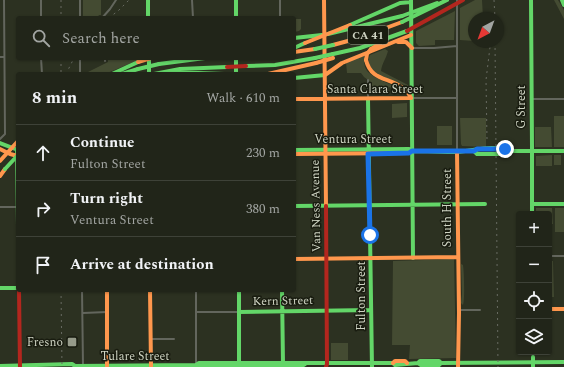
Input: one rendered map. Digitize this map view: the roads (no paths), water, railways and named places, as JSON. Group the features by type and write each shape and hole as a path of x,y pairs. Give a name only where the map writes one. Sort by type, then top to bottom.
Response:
{"main road":[{"path":"148,0 148,16"},
{"path":"236,0 236,16"},
{"name":"Van Ness Avenue","path":"324,0 327,366"},
{"path":"296,38 324,35 385,21 446,0"},
{"name":"CA 41","path":"296,52 315,49 359,38 402,22 446,0"},
{"name":"CA 41","path":"333,56 407,31 463,0"},
{"name":"G Street","path":"531,0 532,211"},
{"path":"562,0 564,5"},
{"path":"296,47 350,25 400,2 411,1 413,258"},
{"path":"296,78 325,75 344,62 411,35"},
{"path":"391,36 367,53 367,67 371,73 404,88 411,98"},
{"path":"394,43 404,42 412,48"},
{"path":"167,72 194,67 275,65 333,56"},
{"path":"277,72 316,63 333,56"},
{"path":"116,72 144,60"},
{"path":"149,72 150,60"},
{"path":"128,72 159,64 190,60"},
{"path":"236,60 236,72"},
{"name":"Fulton Street","path":"368,98 372,365"},
{"name":"Santa Clara Street","path":"296,99 411,98"},
{"path":"0,162 16,142"},
{"path":"0,143 16,153"},
{"path":"0,149 6,153 16,154"},
{"name":"Ventura Street","path":"296,150 368,152 409,149 412,151 474,151 477,149 505,149 510,151 564,151"},
{"name":"South H Street","path":"457,151 459,310 458,365"},
{"name":"Ventura Street","path":"296,154 325,152"},
{"path":"3,172 16,156"},
{"path":"296,206 485,204"},
{"path":"532,204 564,204"},
{"path":"296,259 458,257"},
{"path":"0,288 16,289"},
{"path":"18,292 20,367"},
{"path":"107,292 107,366"},
{"path":"150,292 151,366"},
{"path":"239,292 239,365"},
{"path":"282,292 283,364"},
{"path":"552,309 564,309"},
{"name":"Kern Street","path":"239,312 371,310"},
{"path":"533,355 533,367"},
{"name":"Tulare Street","path":"0,366 20,367 23,365 72,364 74,367 196,366 199,363 239,365 303,362 305,364 327,366 393,363 395,365 405,365 407,363 415,364 420,361 439,361 441,363 458,365 564,362"}],"street":[{"path":"0,139 5,134 4,0"},
{"path":"40,0 41,16"},
{"path":"80,0 80,16"},
{"path":"104,16 116,0"},
{"path":"192,0 193,16"},
{"path":"280,0 280,16"},
{"name":"South H Street","path":"457,0 457,151"},
{"path":"412,48 457,46"},
{"path":"41,60 42,72"},
{"path":"80,60 80,72"},
{"name":"Fulton Street","path":"368,80 368,98"},
{"name":"Santa Clara Street","path":"411,98 456,98"},
{"path":"531,99 564,98"},
{"path":"0,207 16,207"},
{"path":"552,256 564,256"},
{"path":"82,292 83,366"},
{"path":"196,292 196,366"},
{"path":"459,310 480,310"},
{"path":"83,312 107,312"},
{"name":"Kern Street","path":"196,312 239,312"},
{"path":"151,339 174,339"}],"railway":[{"path":"61,0 61,16"},
{"path":"112,16 129,0"},
{"path":"494,0 495,12"},
{"path":"487,139 486,80 490,48"},
{"path":"495,48 498,367"},
{"path":"61,60 61,72"},
{"path":"67,72 73,60"},
{"path":"61,292 62,367"}],"place":[{"name":"Fresno","path":"72,342"}]}
